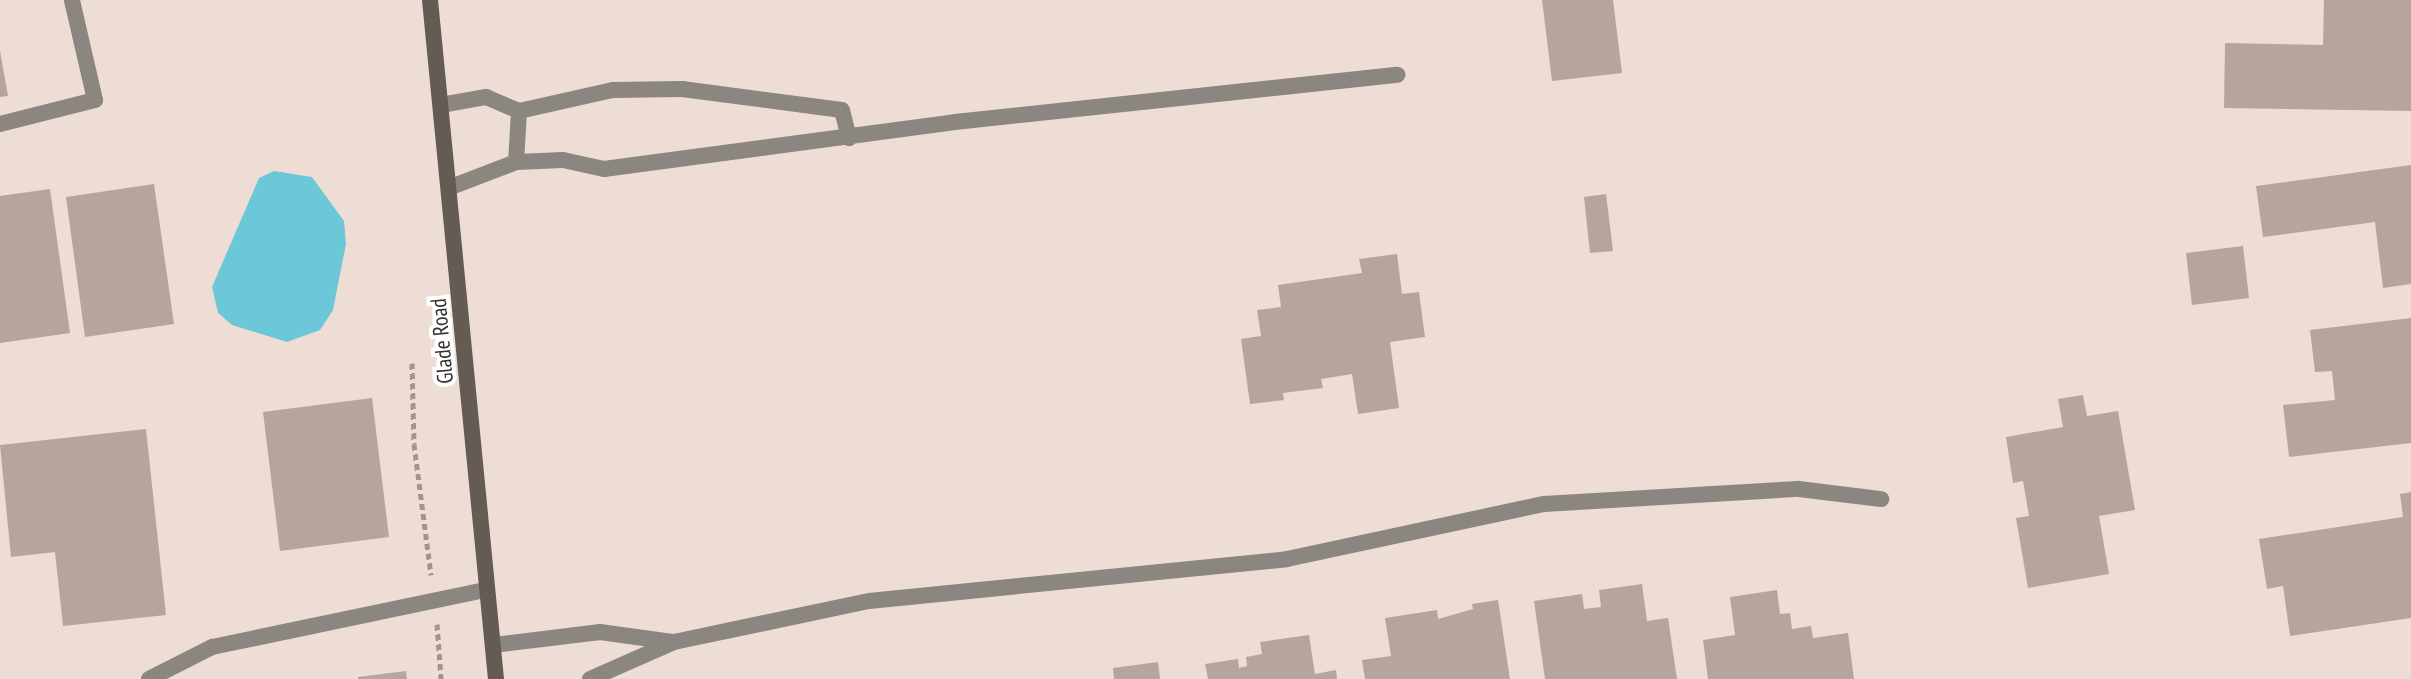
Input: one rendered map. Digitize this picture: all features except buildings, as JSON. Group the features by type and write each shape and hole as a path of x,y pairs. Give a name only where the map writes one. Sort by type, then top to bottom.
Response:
{"main road":[{"name":"Glade Road","path":"430,0 451,187 496,679"}],"street":[{"path":"0,124 95,100 72,0"},
{"path":"451,187 516,162 563,160 604,169 1398,75"},
{"path":"441,105 486,97 519,111 613,90 682,89 842,110 849,138"},
{"path":"516,162 519,111"},
{"path":"590,679 674,642 869,601 1287,559 1544,504 1799,489 1881,499"},
{"path":"149,679 212,647 486,590"},
{"path":"493,645 600,632 674,642"}],"path":[{"path":"412,363 414,444 436,599 441,679"}],"water":[{"path":"274,171 312,177 344,221 346,244 333,310 320,330 287,342 232,325 218,313 212,287 259,178"}]}
